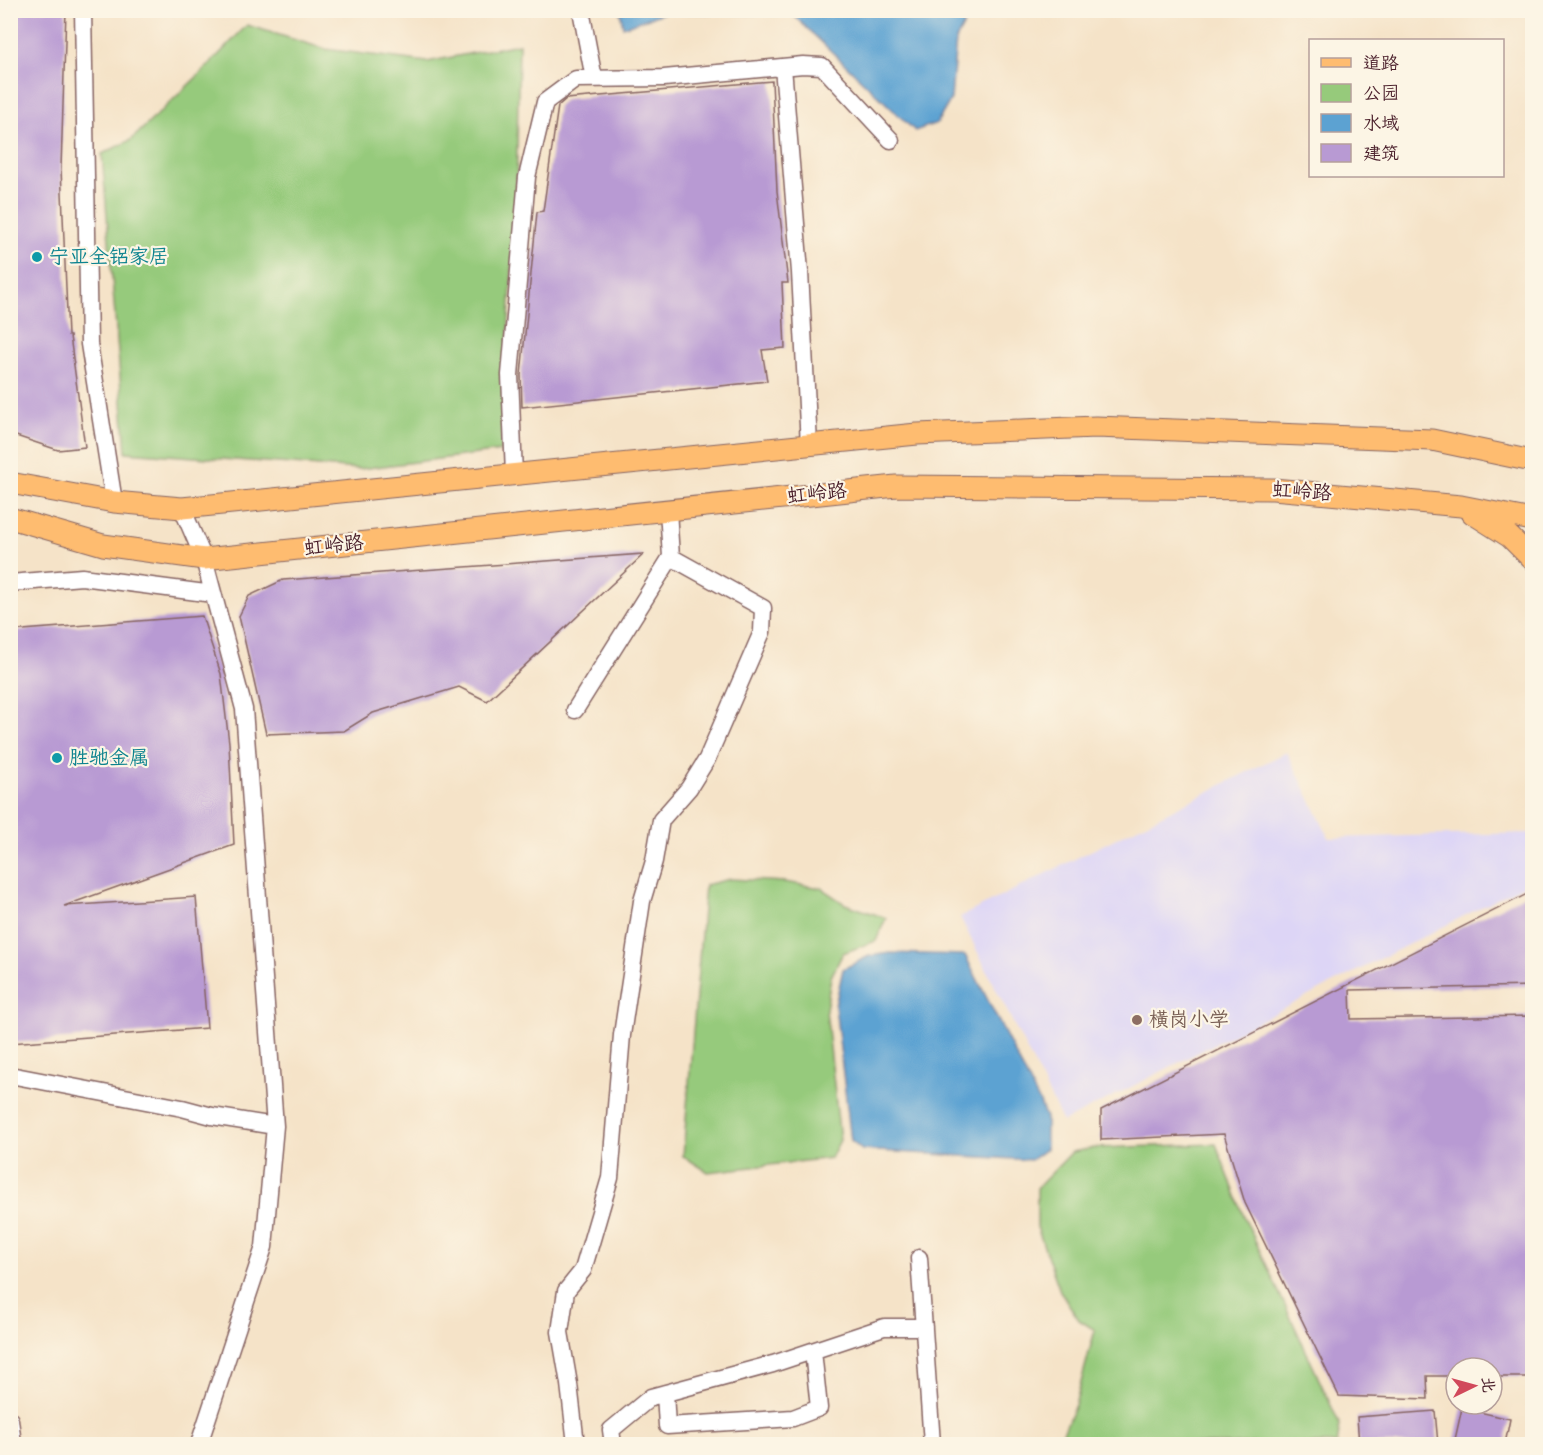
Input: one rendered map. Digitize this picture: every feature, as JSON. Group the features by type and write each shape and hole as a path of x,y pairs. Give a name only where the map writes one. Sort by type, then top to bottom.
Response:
{"main road":[{"path":"10,483 114,502 182,508 917,434 1096,427 1432,440 1533,461"},
{"name":"虹岭路","path":"10,518 103,545 204,559 896,486 1273,489 1461,506 1533,520"},
{"path":"1461,506 1510,537 1533,559"}],"street":[{"path":"83,10 89,344 114,502"},
{"path":"581,10 594,79"},
{"path":"514,475 510,375 527,177 545,102 576,79 664,78 783,67 822,66 891,140"},
{"path":"783,67 800,272 809,445"},
{"path":"182,508 204,559 244,709 275,1126 264,1247 200,1444"},
{"path":"575,710 671,557 668,510"},
{"path":"576,1444 561,1332 566,1291 583,1270 610,1178 622,1035 642,901 654,861 661,820 688,788 707,759 762,632 763,608 671,557"},
{"path":"10,583 82,577 213,594"},
{"path":"10,1075 182,1108 212,1116 275,1126"},
{"path":"919,1258 932,1444"},
{"path":"613,1444 611,1430 651,1397 773,1364 884,1327 924,1327"},
{"path":"665,1393 667,1426 793,1418 819,1408 813,1351"},
{"path":"10,1419 13,1444"}],"shaded area":[{"name":"横岗小学","path":"1287,752 1329,838 1532,833 1532,881 1063,1122 960,917"}],"green space":[{"path":"247,25 325,49 427,62 519,44 516,204 501,451 360,469 126,452 102,154 131,140"},
{"path":"730,879 784,882 821,888 845,904 886,918 876,941 843,953 831,977 826,1010 840,1140 831,1158 708,1172 683,1156 705,885"},
{"path":"1216,1144 1243,1214 1340,1425 1337,1444 1058,1444 1075,1405 1095,1330 1079,1320 1060,1291 1037,1227 1037,1188 1072,1152 1095,1148"}],"water":[{"path":"620,10 971,11 956,40 951,99 937,123 915,131 793,15 666,12 623,27"},
{"path":"890,953 965,955 1040,1103 1046,1118 1046,1149 1031,1160 862,1150 851,1141 835,1006 843,969 869,956"}],"building":[{"path":"10,10 66,10 61,168 68,336 70,336 85,447 58,450 10,434"},
{"path":"772,81 777,191 788,283 782,283 785,348 762,350 767,381 522,407 521,375 537,212 543,211 558,106 566,99"},
{"path":"644,554 487,701 459,687 373,713 344,731 266,734 239,616 249,596 283,580"},
{"path":"202,616 221,674 229,743 234,845 64,906 196,897 207,1028 10,1043 10,631"},
{"path":"1533,891 1533,986 1350,990 1351,1019 1533,1016 1533,1377 1504,1377 1504,1356 1444,1356 1444,1376 1427,1376 1428,1399 1339,1396 1245,1203 1224,1134 1101,1140 1101,1110"},
{"path":"1435,1411 1438,1444 1359,1444 1357,1417"},
{"path":"1460,1416 1497,1416 1510,1419 1505,1444 1454,1444"}],"place":[{"name":"宁亚全铝家居","path":"37,257"},
{"name":"胜驰金属","path":"57,758"},
{"name":"横岗小学","path":"1137,1020"}]}
